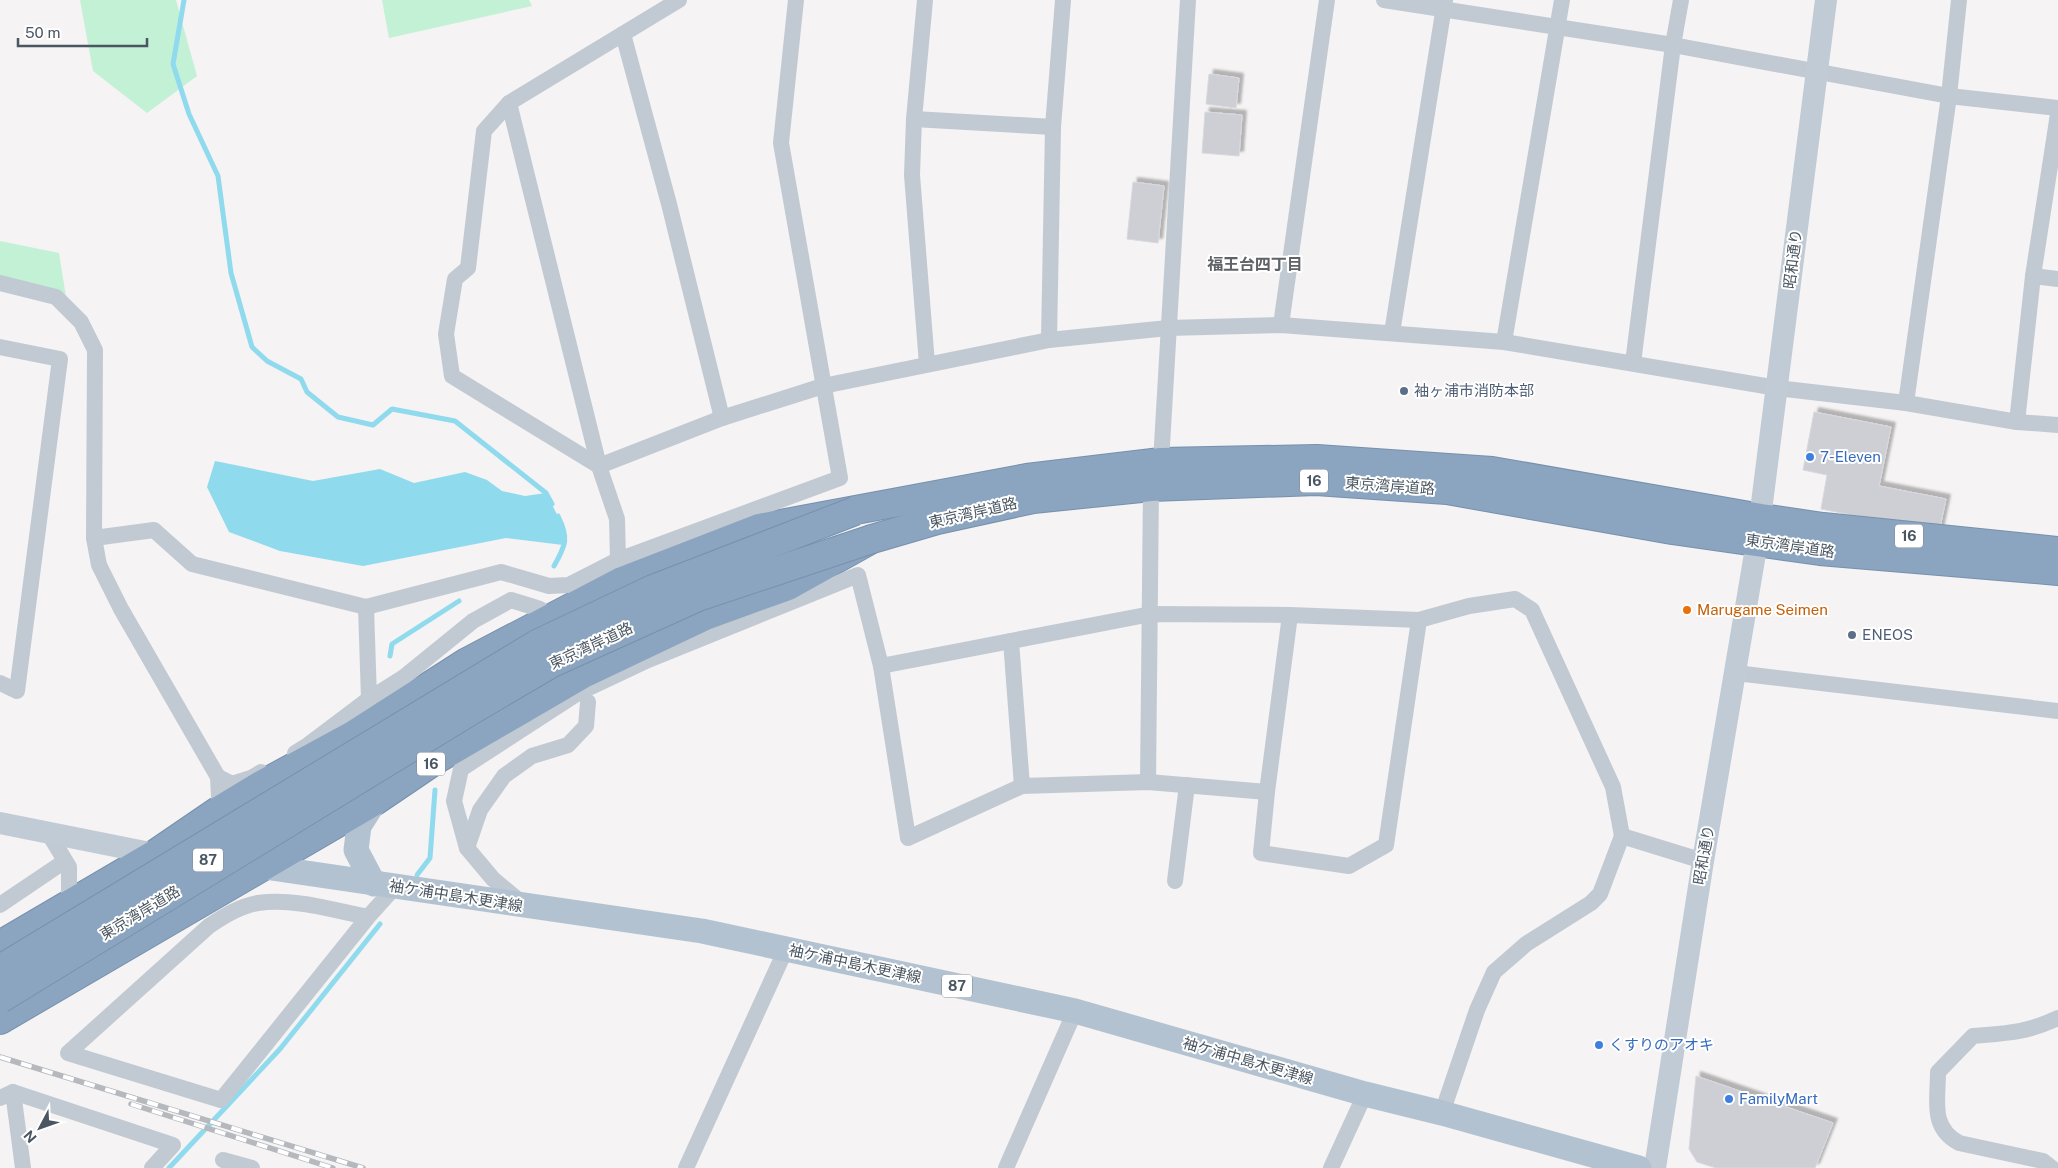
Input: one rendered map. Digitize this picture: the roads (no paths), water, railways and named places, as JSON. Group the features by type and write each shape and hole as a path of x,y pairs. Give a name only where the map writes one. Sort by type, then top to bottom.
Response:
{"highway":[{"name":"東京湾岸道路","path":"0,969 537,644 653,589 855,511 1026,478 1162,462 1317,459 1492,471 1759,530 1820,551 2058,571"},
{"name":"東京湾岸道路","path":"2,1012 472,710 552,663 698,597 872,539 938,520 1033,499 1151,487 1316,481 1447,490 1662,528 1759,530 1823,527 2058,551"},
{"name":"16","path":"0,945 155,854 218,811 261,785 354,735 467,662 622,581 760,528 855,511"},
{"name":"16","path":"2,1012 250,865 375,801 438,759 584,673 705,616 788,586 872,539"}],"main road":[{"path":"375,801 359,826 356,850 385,885"},
{"name":"87","path":"155,854 250,865"},
{"name":"袖ケ浦中島木更津線","path":"250,865 702,931 1075,1011 1365,1094 1442,1113 1639,1168"}],"street":[{"path":"599,466 452,376 446,334 455,279 468,268 484,132 509,102 679,0"},
{"path":"94,538 154,530 192,564 366,607 501,572 550,586 569,584 618,560 840,478 781,142 796,0"},
{"path":"925,0 914,119 912,175 926,364"},
{"path":"1049,340 1053,127 1063,0"},
{"path":"1162,462 1168,328 1188,0"},
{"path":"1281,325 1327,0"},
{"path":"1384,0 1445,5 1557,27 1673,45 1949,96 2058,108"},
{"path":"1504,342 1562,0"},
{"path":"1633,363 1673,45 1681,0"},
{"name":"昭和通り","path":"1655,1168 1702,862 1736,673 1759,530 1826,0"},
{"path":"1906,404 1949,96 1959,0"},
{"path":"1392,333 1445,5"},
{"path":"623,34 722,418"},
{"path":"509,102 599,466 617,519 618,560"},
{"path":"2017,422 2033,276 2058,114"},
{"path":"914,119 1053,127"},
{"path":"2033,276 2058,279"},
{"path":"0,283 56,297 81,322 95,350 94,538 99,565 121,609 218,777 218,811 226,841 250,865"},
{"path":"599,466 722,418 823,386 1049,340 1168,328 1281,325 1504,342 1776,388 1906,404 2017,422 2058,425"},
{"path":"0,348 60,359 18,691 0,684"},
{"path":"1148,782 1151,487"},
{"path":"527,906 492,879 467,848 454,801 461,769 578,693 648,660 858,575 881,666 908,838 1022,786 1148,782 1267,792"},
{"path":"881,666 1151,614 1290,615 1419,620 1470,606 1515,599 1532,610 1613,787 1622,836 1600,894 1591,903 1526,944 1494,972 1477,1010 1442,1113"},
{"path":"218,777 232,784 251,778 308,745 369,699 404,677 473,621 511,600 540,609"},
{"path":"366,607 369,699"},
{"path":"1290,615 1261,853 1349,866 1386,845 1419,620"},
{"path":"1011,641 1022,786"},
{"path":"1736,673 2058,710"},
{"path":"467,848 480,810 504,776 532,756 568,745 586,726 588,702"},
{"path":"1175,881 1187,785"},
{"path":"0,823 155,854"},
{"path":"49,834 69,867 69,903"},
{"path":"1622,836 1702,862"},
{"path":"0,905 65,862"},
{"path":"368,917 288,902 257,904 230,912 209,926 68,1053 221,1100 368,917 385,885"},
{"path":"686,1168 786,949"},
{"path":"1006,1168 1075,1011"},
{"path":"2052,1168 2043,1161 1959,1143 1949,1137 1942,1128 1938,1118 1938,1072 1973,1036 2022,1032 2058,1018"},
{"path":"1331,1168 1365,1094"},
{"path":"22,1168 6,1095 173,1144 152,1168"},
{"path":"223,1160 252,1168"}],"water":[{"path":"215,461 313,481 380,469 414,483 465,472 487,480 502,491 525,496 546,493 566,532 563,545 506,538 363,566 280,551 229,532 207,487"}],"waterway":[{"path":"184,0 173,64 189,114 218,176 231,273 252,347 267,361 301,379 307,392 338,417 373,425 392,409 455,421 546,493 552,504"},
{"path":"554,566 565,541 564,530 558,516"},
{"path":"390,656 392,644 459,601"},
{"path":"417,875 430,858 435,790"},
{"path":"169,1168 280,1049 380,924"}],"railway":[{"path":"0,1057 363,1168"},
{"path":"131,1104 333,1168"}],"place":[{"name":"袖ヶ浦市消防本部","path":"1404,391"},
{"name":"7-Eleven","path":"1810,457"},
{"name":"Marugame Seimen","path":"1687,610"},
{"name":"ENEOS","path":"1852,635"},
{"name":"くすりのアオキ","path":"1599,1045"},
{"name":"FamilyMart","path":"1729,1099"}],"district":[{"name":"福王台四丁目","path":"1255,264"}]}
